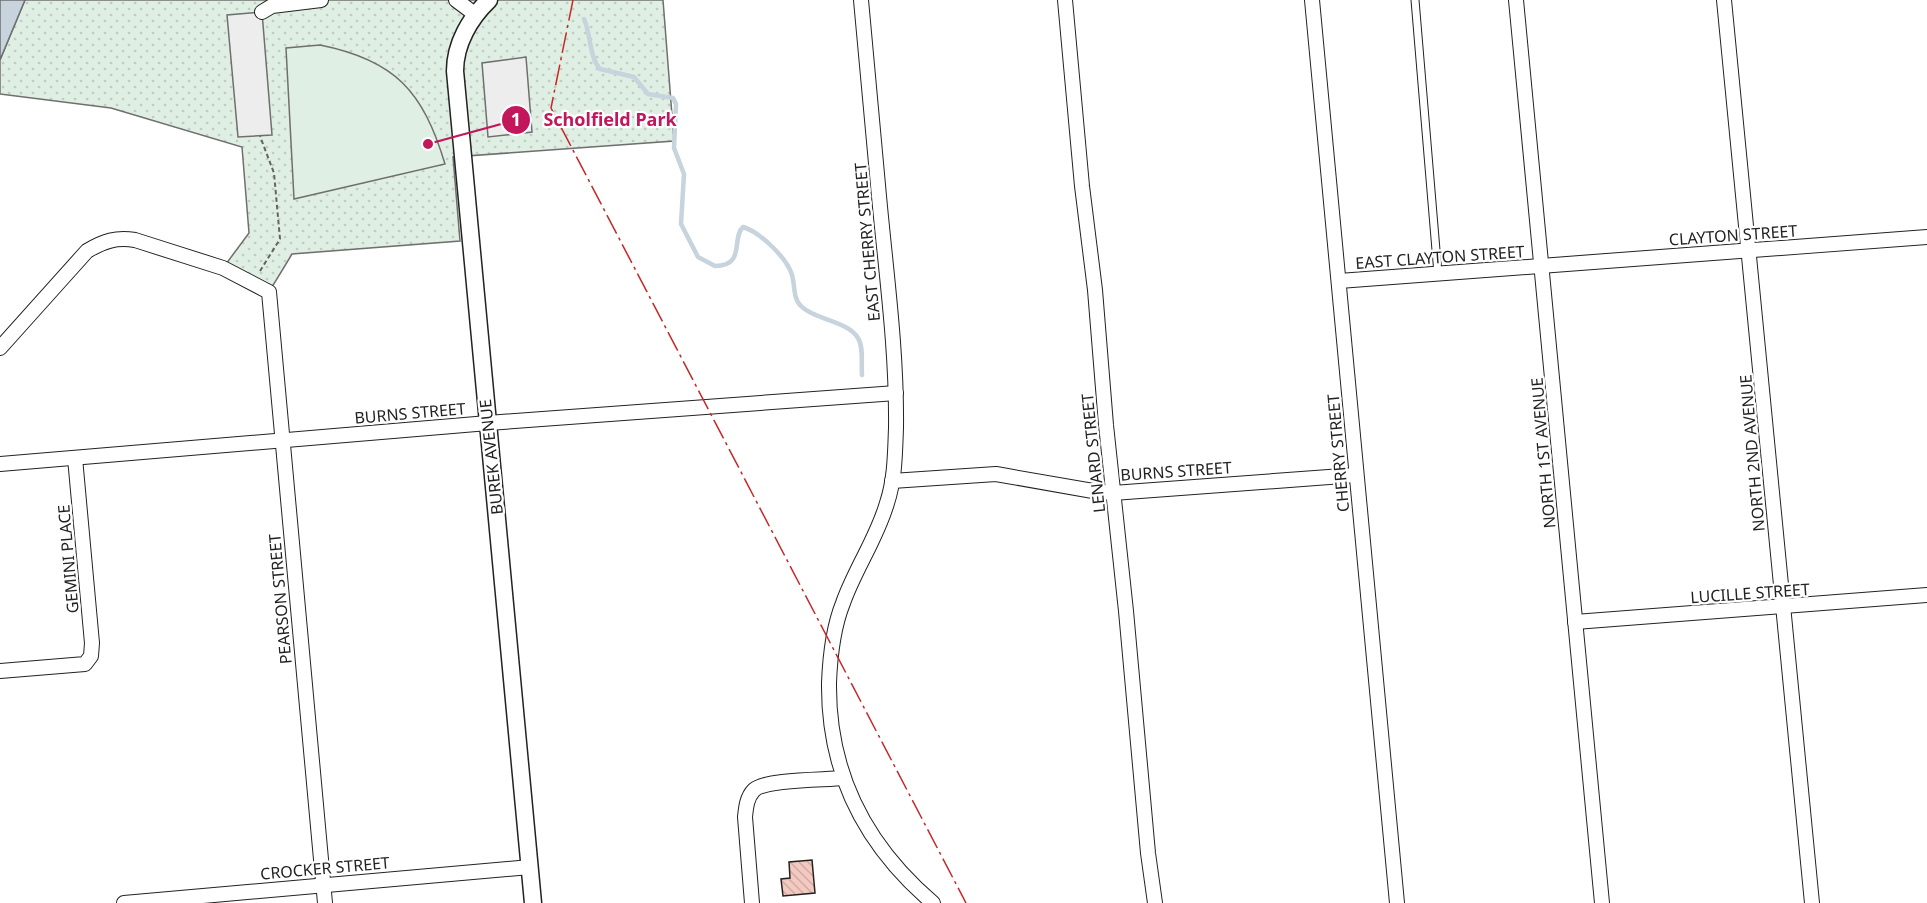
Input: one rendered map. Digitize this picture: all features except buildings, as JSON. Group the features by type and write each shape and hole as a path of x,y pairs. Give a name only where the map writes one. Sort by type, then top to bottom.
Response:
{"street":[{"path":"262,12 272,6 321,0"},
{"path":"456,0 476,15"},
{"name":"BUREK AVENUE","path":"489,0 476,15 460,42 456,52 455,71 533,903"},
{"name":"EAST CHERRY STREET","path":"861,0 896,393 896,440 892,481 885,511 842,604 831,653 829,687 831,720 843,778 862,819 884,853 933,903"},
{"name":"LENARD STREET","path":"1065,0 1126,611 1146,842 1155,903"},
{"name":"CHERRY STREET","path":"1312,0 1397,903"},
{"name":"NORTH 1ST AVENUE","path":"1516,0 1602,903"},
{"name":"NORTH 2ND AVENUE","path":"1724,0 1812,903"},
{"name":"CLAYTON STREET","path":"1542,266 1927,237"},
{"path":"0,348 87,252 106,240 122,238 135,240 223,268 252,283"},
{"name":"EAST CLAYTON STREET","path":"1339,280 1542,266"},
{"name":"PEARSON STREET","path":"252,283 269,292 325,903"},
{"name":"BURNS STREET","path":"0,464 488,423 896,393"},
{"name":"GEMINI PLACE","path":"0,670 85,664 91,656 91,632 75,458"},
{"name":"BURNS STREET","path":"892,481 996,474 1113,493 1356,475"},
{"name":"LUCILLE STREET","path":"1575,622 1927,596"},
{"path":"752,903 745,817 747,803 752,793 760,786 773,783 843,778"},
{"name":"CROCKER STREET","path":"124,903 530,867"}],"lane":[{"path":"1415,0 1438,274"}],"path":[{"path":"252,283 280,239 274,173 260,136"}],"green space":[{"path":"25,0 663,0 674,141 453,157 460,241 292,254 269,292 223,268 249,233 242,147 111,108 0,94 0,60"},
{"path":"320,45 346,51 368,60 387,70 402,83 416,98 427,117 445,164 294,199 286,48"}],"shaded area":[{"path":"0,0 25,0 0,60"},
{"path":"262,12 272,135 238,137 227,15"},
{"path":"526,57 532,132 488,137 482,63"}],"waterway":[{"path":"584,19 592,52 600,69 634,77 648,94 673,98 676,104 674,148 684,174 681,224 698,257 715,266 725,265 734,257 743,227 757,234 785,261 793,279 798,303 814,315 847,328 858,338 862,351 862,375"}],"power":[{"path":"573,0 551,108 966,903"}],"place":[{"name":"Scholfield Park","path":"428,144"}]}
